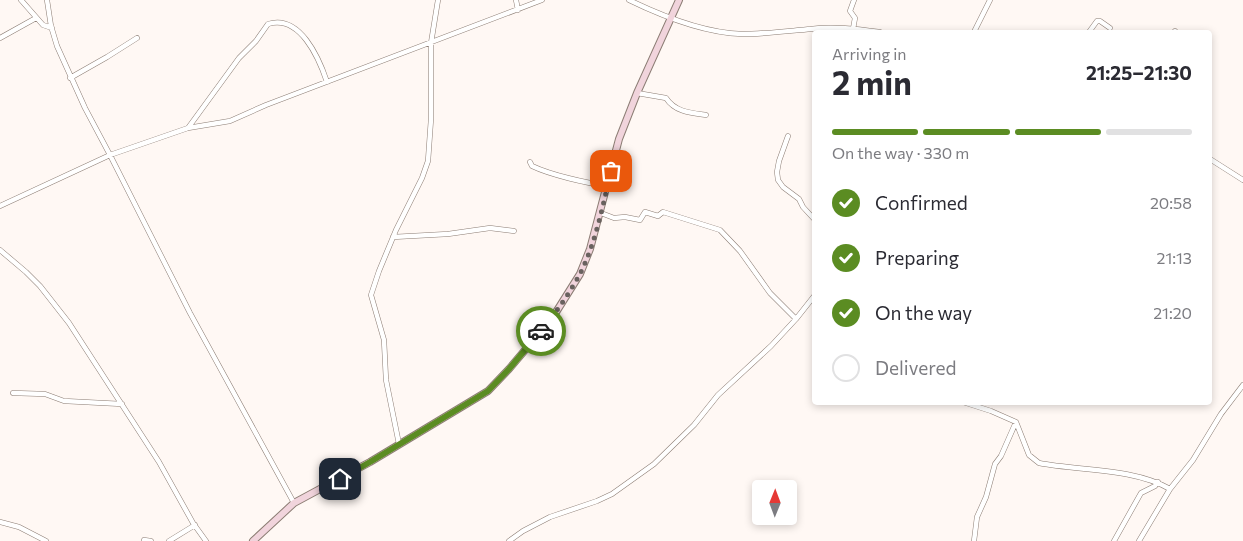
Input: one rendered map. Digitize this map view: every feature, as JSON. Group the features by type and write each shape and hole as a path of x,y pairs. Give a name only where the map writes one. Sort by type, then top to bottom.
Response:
{"street":[{"path":"21,0 42,25 46,28 52,28"},
{"path":"47,0 56,46 70,78 190,313 294,503"},
{"path":"399,444 386,380 384,340 371,295 393,237 422,178 428,161 431,119 431,43 438,0"},
{"path":"516,0 518,10"},
{"path":"0,206 110,155 188,128 230,121 542,0"},
{"path":"629,0 671,18 724,32 741,34 787,32 811,28 862,30"},
{"path":"253,541 294,503 370,462 488,391 553,317 580,274 590,249 619,139 636,93 679,0"},
{"path":"853,29 855,18 850,11 854,0"},
{"path":"975,30 990,0"},
{"path":"0,38 36,18"},
{"path":"1090,30 1097,21 1110,28"},
{"path":"188,128 239,58 256,41 268,24 281,22 292,26 311,44 327,82"},
{"path":"70,78 136,38"},
{"path":"636,93 666,98 670,103 686,112 706,115"},
{"path":"788,136 779,161 778,180 783,187 799,199 812,217"},
{"path":"1212,160 1243,180"},
{"path":"530,162 532,166 579,181 608,186"},
{"path":"601,213 614,218 626,217 640,220 645,212 658,216 663,212 720,230 740,251 770,293 796,319"},
{"path":"393,237 448,234 490,228 514,231"},
{"path":"0,250 40,286 83,343 206,541"},
{"path":"509,541 523,531 550,517 612,494 654,464 694,425 718,395 771,346 812,299"},
{"path":"1139,541 1170,489 1193,460 1243,385"},
{"path":"13,393 45,394 64,400 122,404"},
{"path":"972,405 1016,422 1029,455 1039,463 1123,474 1158,482 1170,489"},
{"path":"974,541 977,517 986,497 995,464 1001,456 1016,422"},
{"path":"1114,541 1140,493 1155,486 1158,482"},
{"path":"0,522 19,527 46,541"},
{"path":"170,541 195,525"},
{"path":"144,540 151,541"}],"way so far":[{"path":"541,331 553,317 580,274 601,213 611,171"}],"route":[{"path":"340,479 488,391 541,331"}]}
